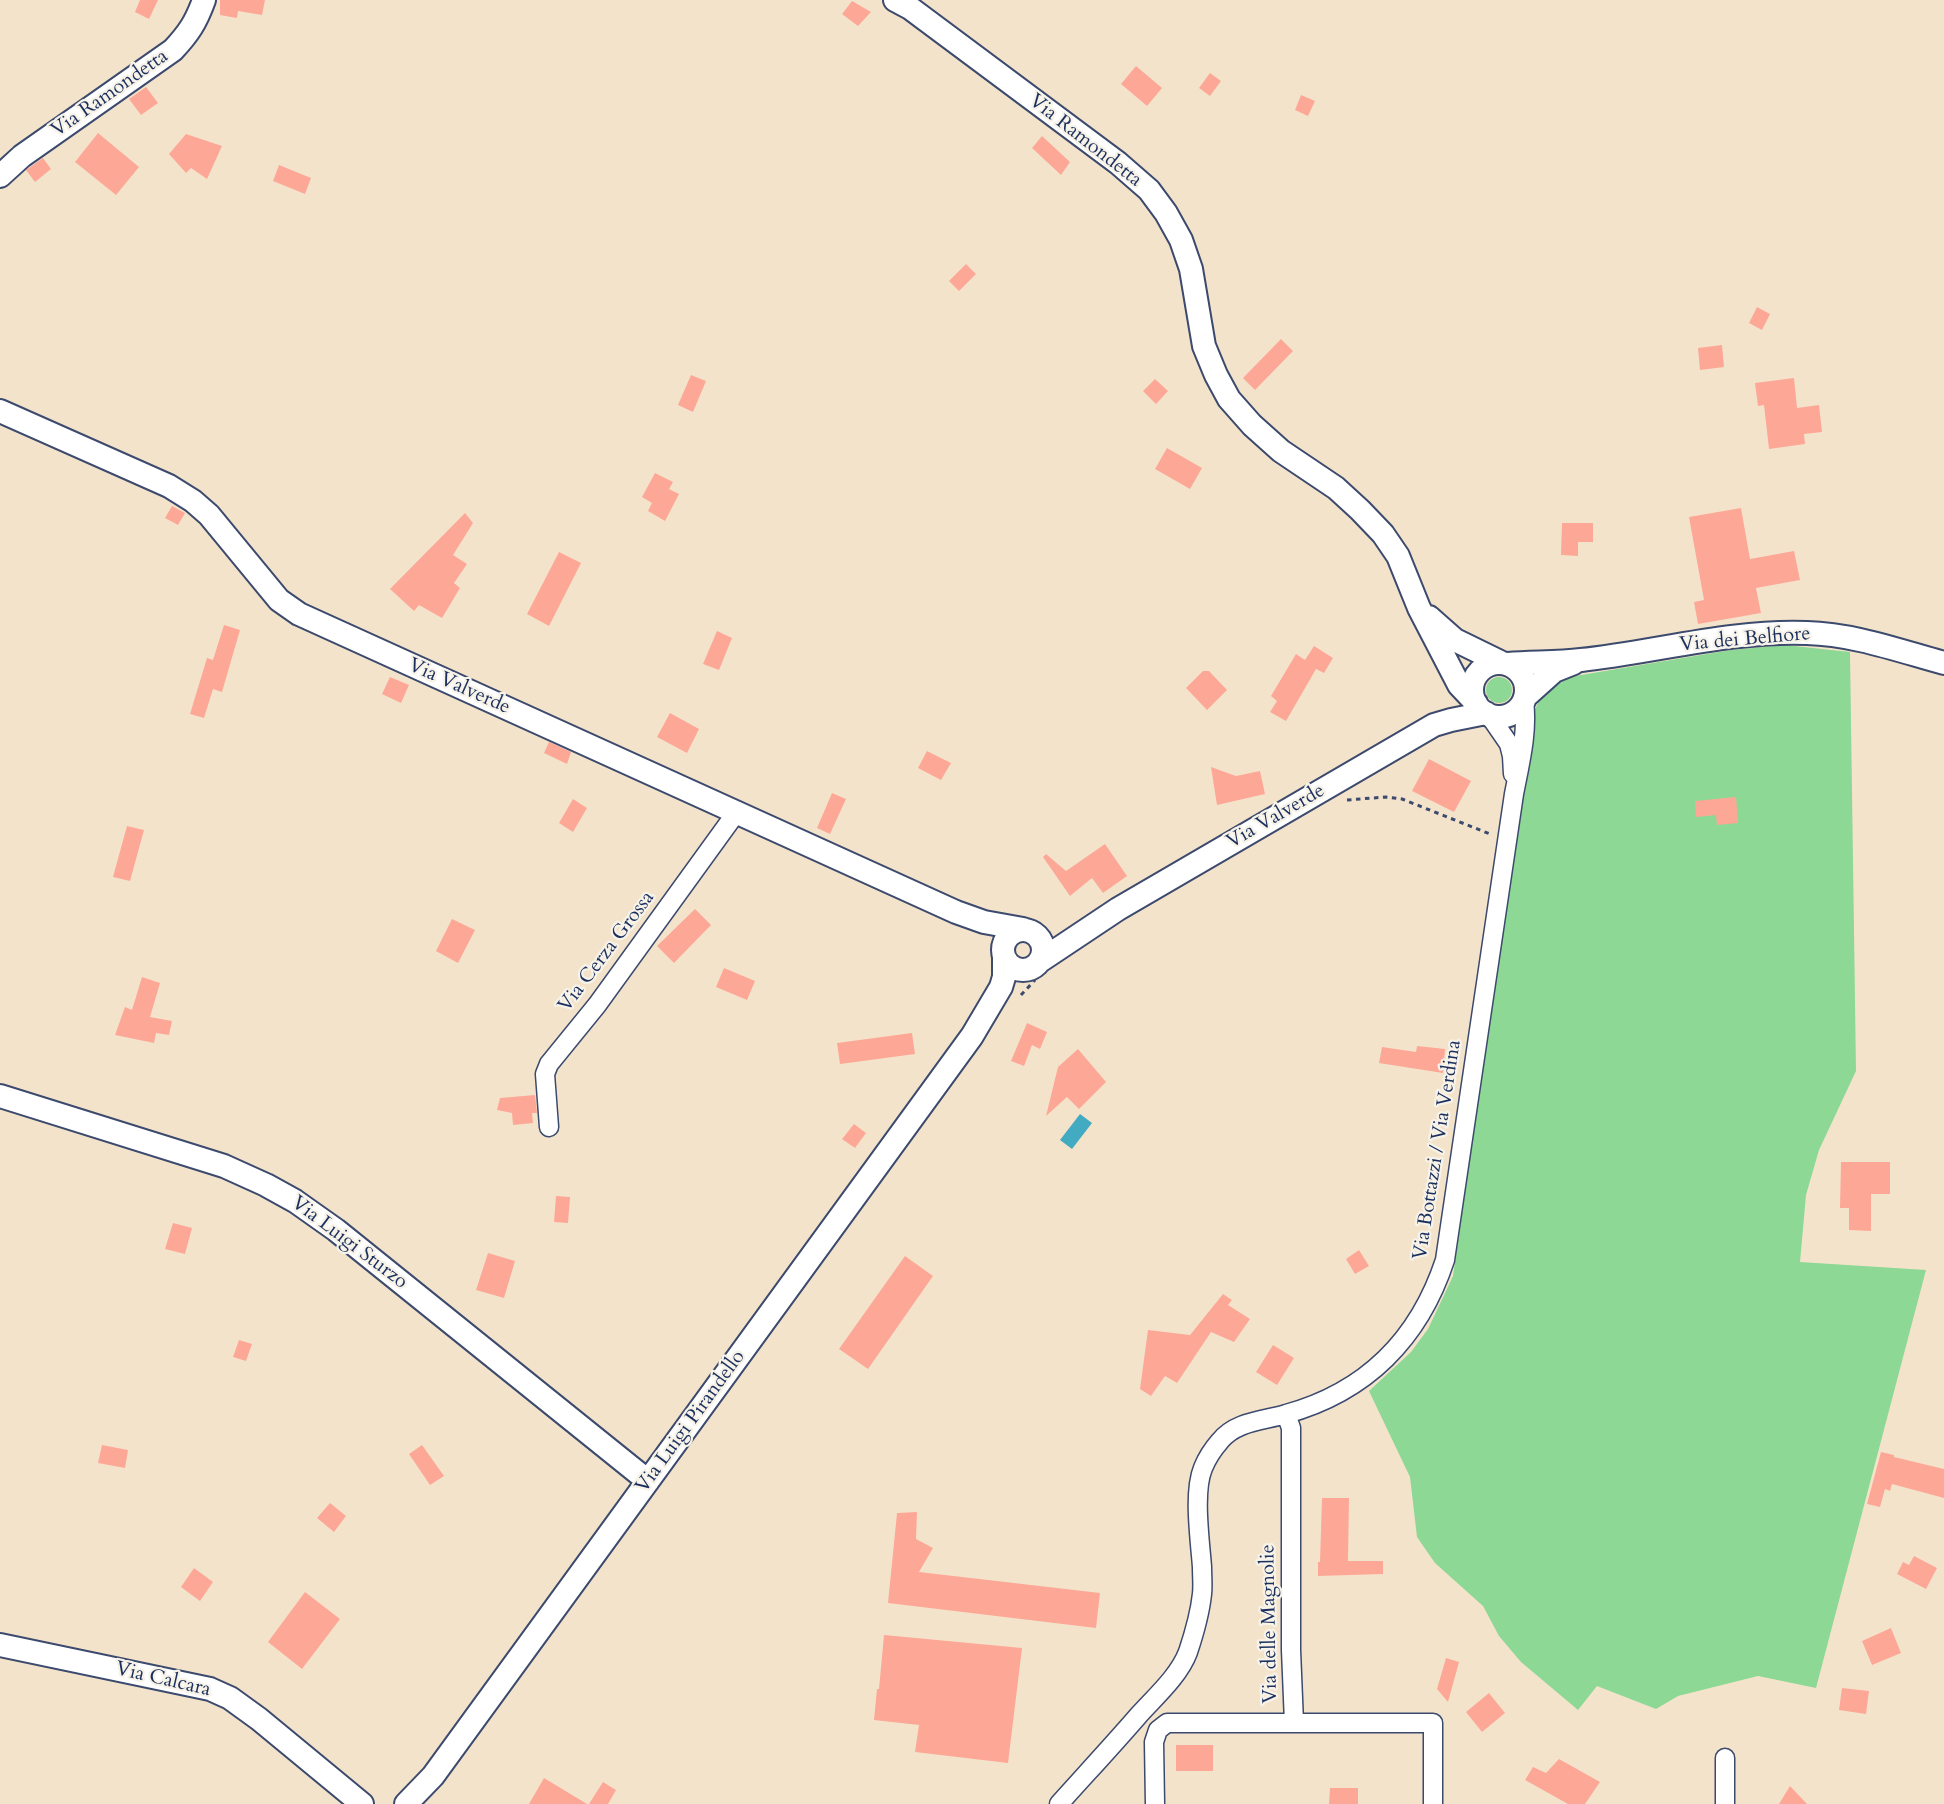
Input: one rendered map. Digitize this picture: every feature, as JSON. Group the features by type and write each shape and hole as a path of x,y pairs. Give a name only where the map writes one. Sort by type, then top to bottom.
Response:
{"street":[{"name":"Via Ramondetta","path":"0,176 22,156 173,50 188,34 204,0"},
{"name":"Via Ramondetta","path":"896,0 910,8 1118,164 1149,190 1166,213 1181,240 1191,269 1204,346 1229,399 1252,425 1281,451 1336,488 1383,534 1398,556 1419,608 1459,685 1479,700"},
{"name":"Via Valverde","path":"0,411 169,486 193,501 209,515 279,600 299,614 956,912"},
{"path":"1419,608 1455,640 1517,669 1523,677 1526,687 1526,715 1523,750 1514,794"},
{"name":"Via dei Belfiore","path":"1580,660 1731,638 1807,633 1842,636 1944,663"},
{"path":"1514,794 1509,744 1479,700 1483,668 1491,664 1580,660"},
{"path":"1479,700 1497,717 1513,713 1554,671 1580,660"},
{"name":"Via Valverde","path":"1118,909 1434,725 1460,717 1479,700"},
{"name":"Via Bottazzi / Via Verdina","path":"1059,1804 1163,1688 1187,1654 1203,1593 1199,1486 1203,1468 1211,1452 1234,1428 1323,1401 1370,1374 1404,1340 1437,1286 1445,1260 1514,794"},
{"name":"Via Cerza Grossa","path":"549,1127 544,1074 549,1064 597,1005 736,813"},
{"path":"956,912 994,924 1045,932 1061,929 1118,909"},
{"path":"972,1036 1038,968 1118,909"},
{"path":"956,912 986,933 1004,954 1009,965 1023,970 1038,968"},
{"path":"972,1036 1001,987 1004,977 1004,943 1008,936 1015,931 1027,930 1037,935 1042,941 1043,955 1038,968"},
{"name":"Via Luigi Pirandello","path":"406,1804 433,1776 972,1036"},
{"name":"Via Luigi Sturzo","path":"0,1096 224,1166 295,1201 336,1230 648,1481"},
{"name":"Via delle Magnolie","path":"1286,1414 1291,1428 1291,1650 1294,1723 1432,1723 1433,1804"},
{"name":"Via Calcara","path":"0,1645 210,1689 230,1698 259,1719 363,1804"},
{"path":"1155,1804 1154,1742 1158,1730 1167,1723 1294,1723"},
{"path":"1725,1758 1725,1804"}],"path":[{"path":"1339,801 1386,797 1402,799 1500,838"},
{"path":"1014,1002 1038,968"}],"green space":[{"path":"1785,645 1850,652 1856,1071 1819,1150 1806,1195 1800,1262 1926,1270 1816,1688 1758,1676 1678,1696 1656,1709 1597,1686 1578,1710 1521,1662 1499,1636 1483,1606 1435,1563 1417,1537 1410,1477 1369,1391 1411,1352 1428,1329 1453,1276 1533,713 1543,693 1557,679 1731,650"},
{"path":"1499,677 1508,681 1512,690 1508,699 1499,703 1490,699 1486,690 1490,681"}],"water":[{"path":"1080,1114 1092,1123 1072,1149 1060,1140"}],"building":[{"path":"140,0 158,0 149,19 135,12"},
{"path":"220,0 265,0 262,15 238,11 237,18 220,15"},
{"path":"852,1 871,12 858,26 842,14"},
{"path":"1136,66 1162,88 1147,106 1121,84"},
{"path":"1210,73 1221,81 1210,96 1199,88"},
{"path":"146,87 158,103 141,115 129,99"},
{"path":"1301,95 1315,101 1308,116 1295,110"},
{"path":"98,133 139,167 116,195 75,162"},
{"path":"186,134 222,146 207,179 191,168 186,173 169,154"},
{"path":"1042,136 1070,162 1061,175 1032,148"},
{"path":"43,158 51,169 35,182 26,170"},
{"path":"279,165 311,178 305,194 273,181"},
{"path":"966,264 976,274 959,291 949,281"},
{"path":"1757,307 1770,314 1762,330 1749,323"},
{"path":"1281,339 1293,351 1255,390 1243,378"},
{"path":"1722,345 1724,367 1700,370 1698,348"},
{"path":"691,375 706,381 693,412 678,405"},
{"path":"1794,378 1797,408 1819,405 1822,432 1804,434 1805,444 1769,449 1764,405 1758,406 1755,383"},
{"path":"1155,379 1168,391 1156,404 1143,391"},
{"path":"1167,448 1202,468 1190,489 1155,469"},
{"path":"655,473 673,482 669,489 679,494 665,521 648,511 652,503 642,497"},
{"path":"172,506 185,513 178,525 165,518"},
{"path":"1741,508 1750,559 1794,551 1800,580 1756,588 1761,613 1698,624 1694,602 1704,600 1689,517"},
{"path":"465,513 473,523 453,555 467,564 454,583 460,588 442,618 419,605 414,611 390,589"},
{"path":"1562,523 1593,523 1593,542 1578,542 1578,556 1561,555"},
{"path":"559,552 581,563 549,626 527,614"},
{"path":"224,625 240,630 222,692 213,689 204,718 190,714 207,658 213,660"},
{"path":"717,631 732,638 719,670 703,664"},
{"path":"1314,646 1333,658 1324,673 1316,669 1286,721 1270,712 1277,701 1271,696 1296,654 1305,660"},
{"path":"1203,671 1209,671 1227,690 1207,710 1186,688"},
{"path":"390,677 409,685 401,703 382,694"},
{"path":"670,713 699,729 687,753 657,737"},
{"path":"549,742 571,752 567,764 544,753"},
{"path":"927,751 951,763 941,780 918,768"},
{"path":"1429,759 1471,781 1454,812 1412,791"},
{"path":"1211,767 1236,776 1260,771 1265,794 1217,805"},
{"path":"832,793 846,799 830,834 817,828"},
{"path":"1736,797 1738,823 1717,825 1716,815 1696,817 1695,801"},
{"path":"573,799 587,808 573,832 559,823"},
{"path":"127,826 144,830 130,881 113,877"},
{"path":"1105,844 1127,876 1103,893 1092,878 1070,896 1043,857 1046,854 1066,871"},
{"path":"695,909 711,925 674,963 657,946"},
{"path":"452,919 475,930 458,963 436,951"},
{"path":"724,968 755,981 747,1000 716,987"},
{"path":"142,977 160,983 150,1017 172,1021 169,1035 156,1033 154,1043 115,1035 125,1007 132,1010"},
{"path":"1027,1023 1047,1032 1040,1049 1032,1045 1024,1066 1011,1061"},
{"path":"912,1033 915,1054 840,1064 837,1043"},
{"path":"1417,1046 1445,1049 1443,1073 1379,1063 1382,1047 1416,1052"},
{"path":"1078,1049 1106,1082 1079,1109 1067,1097 1046,1116 1058,1067"},
{"path":"535,1095 537,1113 532,1113 533,1123 513,1125 512,1113 497,1110 500,1098"},
{"path":"854,1124 866,1133 855,1148 842,1139"},
{"path":"1841,1162 1890,1162 1890,1194 1871,1194 1871,1231 1849,1230 1849,1208 1840,1208"},
{"path":"556,1196 570,1197 568,1223 554,1222"},
{"path":"173,1223 192,1228 185,1254 165,1249"},
{"path":"1359,1250 1369,1266 1355,1274 1346,1259"},
{"path":"488,1253 515,1261 504,1298 476,1290"},
{"path":"905,1256 933,1276 868,1369 839,1349"},
{"path":"1223,1294 1232,1300 1228,1305 1250,1319 1234,1342 1211,1332 1177,1383 1165,1376 1151,1396 1140,1389 1148,1330 1190,1335"},
{"path":"239,1340 252,1344 246,1361 233,1357"},
{"path":"1273,1345 1294,1358 1277,1385 1256,1372"},
{"path":"102,1445 128,1450 125,1468 98,1463"},
{"path":"422,1445 444,1476 430,1485 409,1454"},
{"path":"1881,1452 1944,1469 1944,1498 1892,1484 1890,1491 1885,1489 1880,1507 1867,1504"},
{"path":"1322,1498 1349,1498 1348,1561 1383,1561 1383,1574 1318,1576"},
{"path":"330,1503 346,1516 334,1532 317,1518"},
{"path":"917,1512 916,1539 933,1548 919,1572 1100,1593 1096,1628 888,1603 897,1513"},
{"path":"1914,1556 1937,1568 1926,1589 1897,1574 1903,1562 1909,1565"},
{"path":"194,1568 213,1582 200,1601 181,1587"},
{"path":"305,1592 340,1619 302,1669 268,1642"},
{"path":"1891,1628 1901,1653 1872,1665 1862,1641"},
{"path":"884,1635 1022,1648 1008,1763 915,1752 919,1725 874,1720"},
{"path":"1446,1658 1459,1662 1448,1702 1437,1689"},
{"path":"1842,1688 1869,1691 1866,1714 1839,1710"},
{"path":"1489,1693 1505,1713 1482,1732 1466,1712"},
{"path":"1176,1745 1213,1745 1213,1771 1176,1771"},
{"path":"1559,1759 1600,1782 1585,1804 1568,1804 1525,1780 1533,1767 1546,1773"},
{"path":"544,1778 587,1804 529,1804"},
{"path":"603,1782 616,1790 608,1804 589,1804"},
{"path":"1790,1786 1807,1804 1779,1804"},
{"path":"1330,1788 1358,1788 1358,1804 1329,1804"}]}
